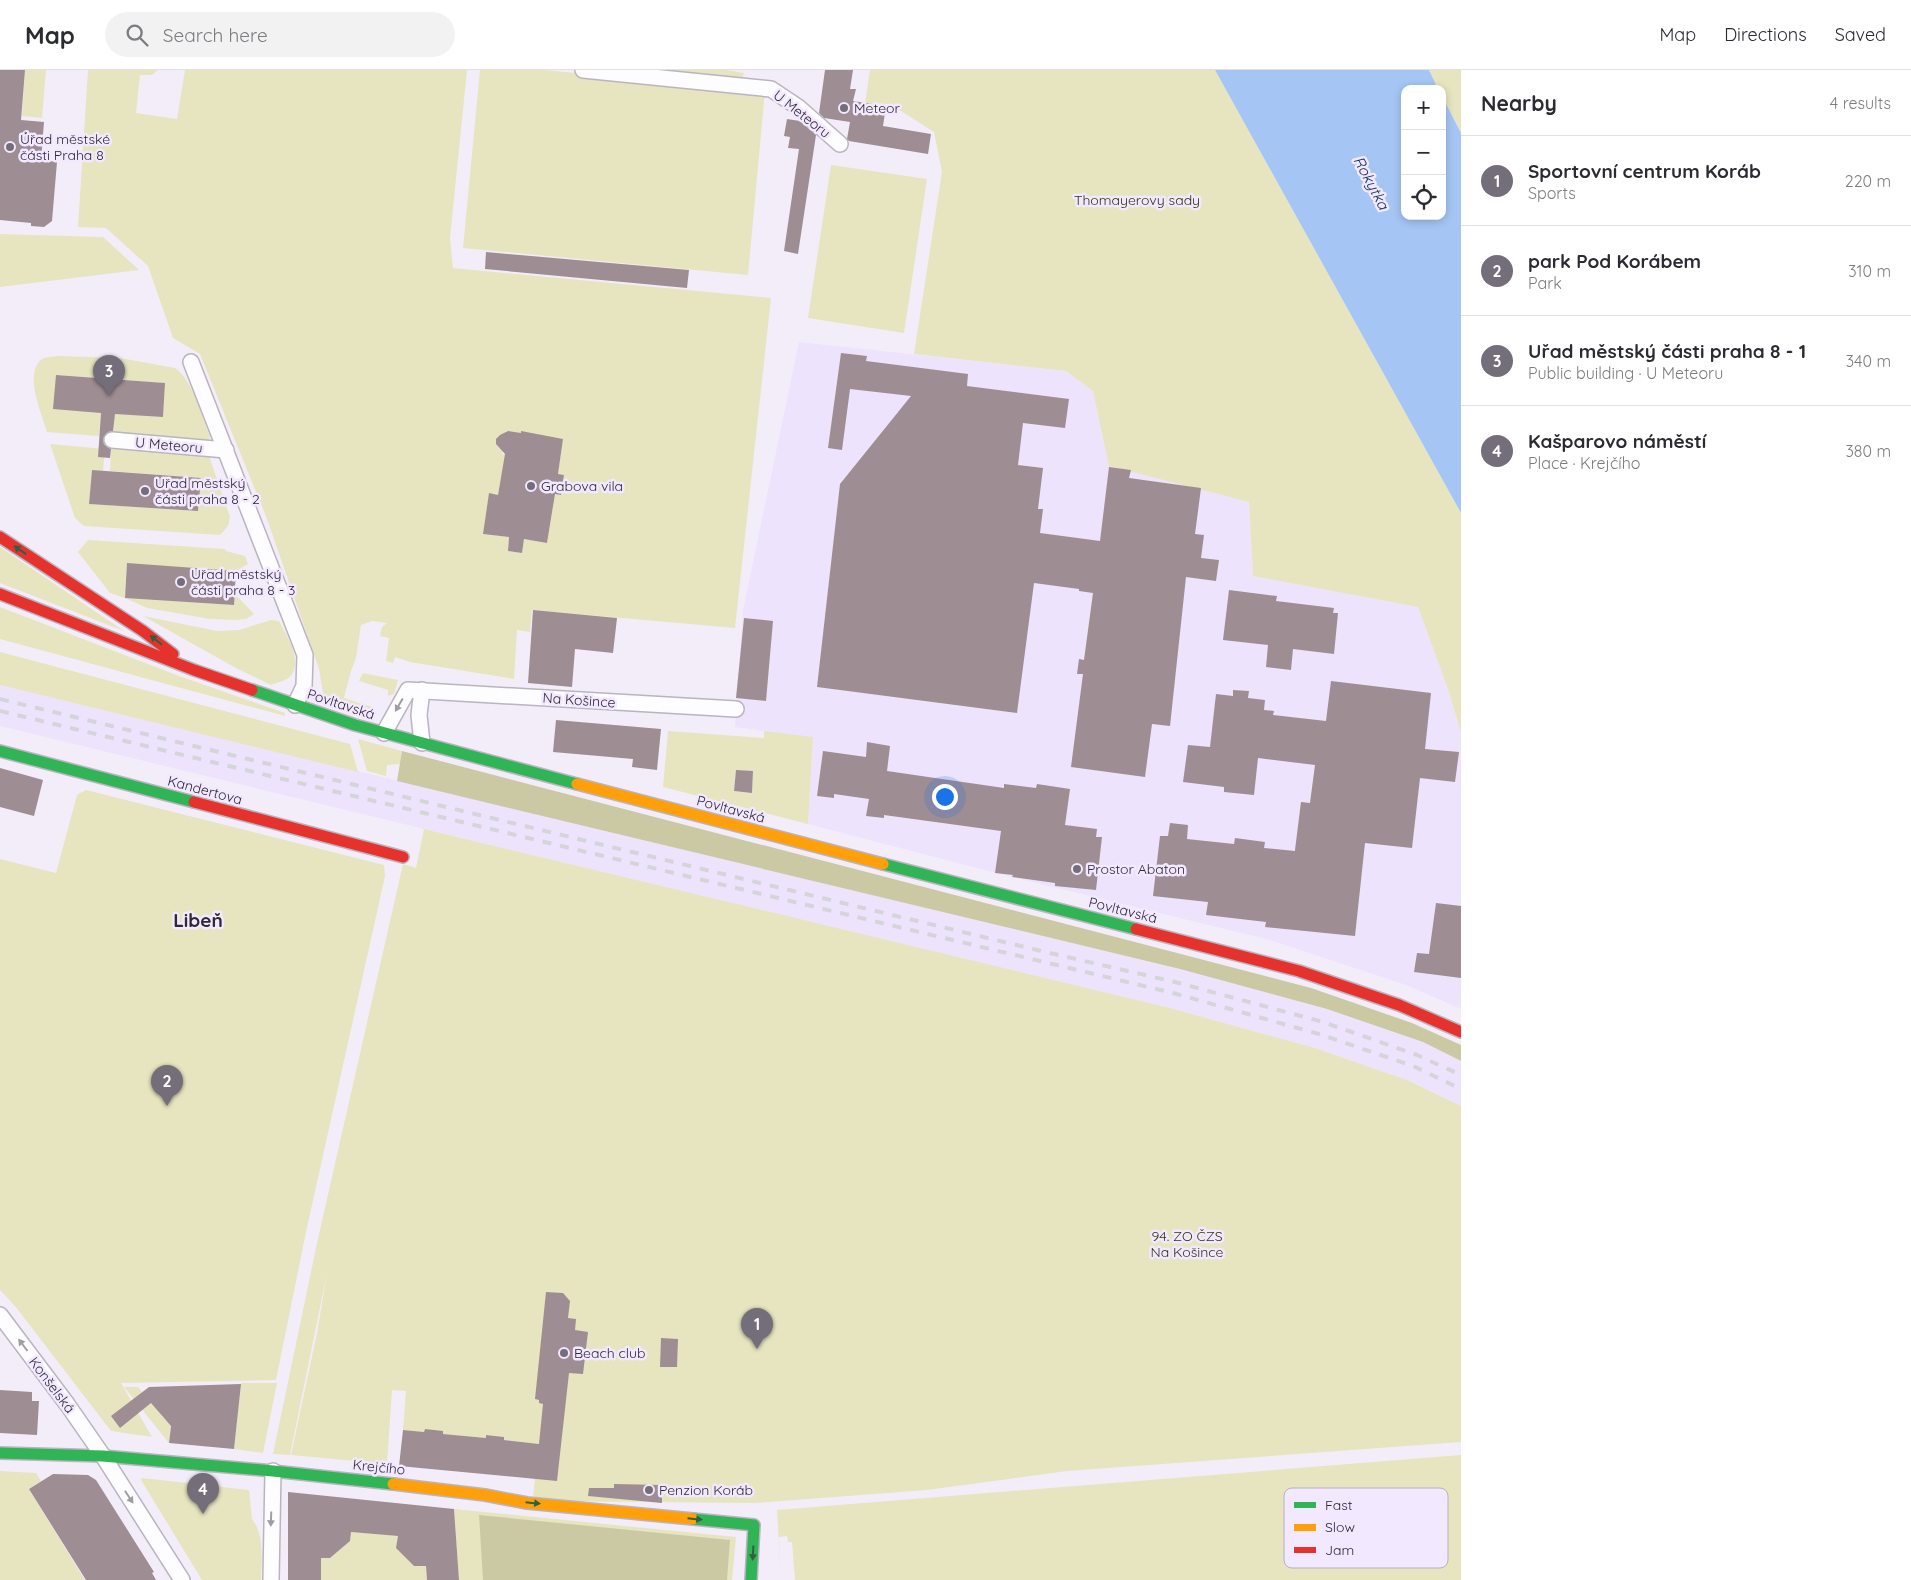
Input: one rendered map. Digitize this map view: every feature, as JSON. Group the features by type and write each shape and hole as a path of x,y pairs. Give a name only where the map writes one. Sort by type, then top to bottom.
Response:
{"main road":[{"path":"0,537 143,631 194,670"},
{"name":"Povltavská","path":"0,594 194,670 295,705 384,732 748,829 1299,971 1339,983 1398,1005 1461,1032"},
{"name":"Kandertova","path":"0,751 403,857"},
{"name":"Krejčího","path":"0,1452 103,1456 272,1471 485,1494 527,1503 754,1525 751,1580"}],"street":[{"name":"U Meteoru","path":"583,70 771,90 798,107 840,144"},
{"name":"U Meteoru","path":"191,362 306,655 304,686 295,705"},
{"name":"U Meteoru","path":"112,440 226,450"},
{"name":"Na Košince","path":"384,732 408,690 736,709"},
{"path":"422,690 419,715 422,743"},
{"name":"Konšelská","path":"0,1315 67,1404 103,1456 182,1580"},
{"path":"270,1580 272,1471"}],"shaded area":[{"path":"799,342 1066,371 1093,391 1110,466 1249,502 1253,576 1418,607 1448,689 1461,733 1461,1009 1406,985 1270,940 996,873 808,824 813,738 735,727 743,610"},
{"path":"0,685 1180,969 1327,1009 1423,1042 1461,1061 1461,1106 1407,1080 1315,1048 1170,1008 0,726"},
{"path":"402,751 1311,988 1412,1023 1461,1045 1461,1061 1423,1042 1327,1009 1180,969 397,781"},
{"path":"479,1515 730,1540 727,1580 483,1580"}],"green space":[{"path":"25,70 46,70 42,118 22,116"},
{"path":"88,70 158,70 152,75 140,75 136,113 177,119 185,70 467,70 450,238 453,268 771,298 735,628 532,610 530,632 517,630 514,679 410,662 395,657 393,663 386,661 389,638 380,636 382,627 387,623 372,621 361,625 356,658 344,698 375,708 350,711 325,705 319,669 267,519 200,354 173,338 148,266 106,228 78,227","holes":["506,431 563,439 558,474 564,475 561,495 555,494 547,543 524,539 522,553 508,551 509,537 483,534 489,494 498,495 508,455 502,454 503,449 499,448 496,440 500,435 505,434"]},
{"path":"480,70 544,70 765,91 748,275 463,248"},
{"path":"616,70 726,70 744,73 743,77 762,80 762,84"},
{"name":"Thomayerovy sady","path":"870,70 1215,70 1461,513 1461,733 1448,689 1418,607 1253,576 1249,502 1109,466 1093,391 1066,371 914,354 942,172 934,132 890,104 865,103"},
{"path":"1429,70 1461,70 1461,133 1446,104 1446,85 1436,85"},
{"path":"831,165 927,179 904,333 808,318"},
{"path":"0,234 103,237 139,270 0,287"},
{"path":"57,356 120,358 175,368 187,381 192,390 210,437 208,442 107,434 109,413 163,417 165,383 57,375 101,413 99,436 47,432 38,405 34,374 37,365 42,359"},
{"path":"50,444 105,449 103,471 92,470 89,504 198,511 201,478 110,471 111,449 209,456 230,517 228,526 220,535 84,526 75,518"},
{"path":"88,540 225,549 226,551 245,556 248,564 236,571 127,564 125,597 233,605 235,594 254,614 246,619 210,619 147,608 110,593 78,552"},
{"path":"0,547 124,631 0,583"},
{"path":"0,607 179,676 285,713 285,716 0,639"},
{"path":"143,616 217,631 239,630 271,620 279,621 292,647 295,668 288,678 271,685 236,668"},
{"path":"0,652 350,744 358,772 0,685"},
{"path":"363,673 398,680 394,694 388,696 388,690 359,681"},
{"path":"668,731 764,738 764,731 813,737 808,824 663,787","holes":["736,770 753,772 752,793 734,791"]},
{"path":"358,739 402,751 400,764 387,765 386,776 367,771"},
{"path":"86,790 384,865 385,876 306,1232 276,1380 121,1383 152,1437 111,1431 15,1306 0,1290 0,859 56,873 77,795"},
{"name":"94. ZO ČZS Na Košince","path":"424,829 1170,1008 1315,1048 1407,1080 1461,1106 1461,1442 1067,1471 927,1490 756,1503 539,1501 533,1495 535,1480 533,1476 535,1476 539,1444 504,1440 504,1437 486,1435 486,1438 443,1434 425,1429 424,1432 403,1430 406,1391 392,1390 387,1464 291,1455 317,1333 327,1273 290,1455 273,1454 317,1243 403,864 416,868"},
{"path":"241,1383 277,1383 263,1453 234,1449"},
{"path":"124,1387 138,1387 142,1392 140,1394 149,1405 152,1403 166,1421 171,1422 169,1443"},
{"path":"1461,1455 1461,1580 795,1580 792,1542 788,1542 787,1536 779,1537 781,1580 777,1510"},
{"path":"0,1471 36,1473 41,1481 29,1489 85,1580 0,1580"},
{"path":"142,1478 249,1490 252,1519 261,1540 261,1580 202,1580 141,1480"},
{"path":"454,1509 736,1537 732,1580 459,1580"},
{"path":"351,1532 398,1536 397,1548 414,1566 426,1566 427,1580 321,1580 321,1558 330,1558 350,1541"}],"water":[{"name":"Rokytka","path":"1215,70 1429,70 1436,85 1401,85 1401,220 1446,220 1446,104 1461,133 1461,513"}],"building":[{"name":"Úřad městské části Praha 8","path":"0,70 25,70 21,120 44,122 41,160 57,162 52,221 44,227 31,226 31,223 0,220"},
{"path":"825,70 853,70 850,89 856,89 853,101 886,106 883,126 931,134 928,154 849,141 847,139 850,122 824,118 819,113"},
{"path":"787,119 800,121 816,135 798,254 784,251 799,149 788,148 790,137 784,136"},
{"path":"486,252 689,270 687,288 485,269"},
{"path":"841,353 867,356 866,361 968,374 967,386 1069,399 1065,428 1023,423 1018,465 1043,468 1038,509 1043,509 1040,533 1100,541 1109,467 1131,470 1129,478 1201,488 1195,534 1204,535 1201,558 1219,560 1216,581 1186,577 1170,726 1152,724 1145,777 1071,767 1083,674 1077,674 1079,659 1084,660 1093,593 1079,591 1079,589 1034,583 1017,713 817,687 840,484 911,396 850,389 842,450 828,448"},
{"path":"56,375 165,383 163,417 115,414 113,431 108,432 103,439 104,444 111,449 110,458 98,457 101,413 53,409"},
{"name":"Grabova vila","path":"508,431 521,433 521,431 563,439 558,474 564,475 561,495 555,494 547,543 524,539 522,553 508,551 509,537 483,534 489,493 498,495 505,454 496,444 496,439"},
{"name":"Uřad městský části praha 8 - 2","path":"92,470 201,478 198,511 89,504"},
{"name":"Uřad městský části praha 8 - 3","path":"127,563 236,571 234,605 125,598"},
{"path":"1229,590 1277,596 1276,601 1334,608 1333,613 1338,613 1334,654 1293,649 1291,670 1266,667 1268,645 1223,640"},
{"path":"533,610 617,618 613,653 575,649 572,687 528,683"},
{"path":"744,618 773,621 766,701 736,698"},
{"path":"1331,681 1431,693 1425,749 1459,752 1455,782 1420,778 1412,848 1365,843 1355,936 1265,927 1266,922 1206,915 1208,902 1153,896 1160,836 1168,836 1170,823 1188,825 1187,839 1234,844 1235,838 1265,842 1264,848 1295,851 1301,802 1310,803 1315,765 1258,758 1254,795 1224,792 1224,787 1183,782 1188,745 1210,747 1216,694 1233,696 1233,690 1249,691 1248,698 1265,700 1264,710 1274,711 1273,715 1326,721"},
{"path":"556,720 661,729 657,770 632,767 633,759 553,752"},
{"path":"867,742 890,746 887,771 1004,788 1004,784 1036,788 1037,784 1070,789 1065,825 1097,829 1096,837 1102,837 1096,890 1055,886 1055,883 995,873 1001,831 884,815 884,818 866,816 869,799 834,794 834,798 817,796 823,751 866,757"},
{"path":"0,768 43,780 34,816 0,807"},
{"path":"736,770 753,771 752,793 734,791"},
{"path":"1436,903 1461,906 1461,978 1414,972 1417,953 1429,954"},
{"path":"546,1292 563,1293 570,1301 568,1318 576,1319 575,1330 588,1332 583,1374 569,1373 557,1481 399,1466 403,1430 424,1432 425,1429 443,1431 443,1434 486,1438 486,1435 504,1437 504,1440 539,1444 543,1404 535,1399"},
{"path":"661,1338 678,1339 677,1367 660,1367"},
{"path":"241,1384 234,1449 169,1443 171,1426 151,1403 120,1428 111,1416 149,1387"},
{"path":"0,1390 32,1392 32,1401 39,1401 37,1435 0,1433"},
{"path":"53,1474 88,1475 96,1480 154,1572 152,1573 156,1580 86,1580 29,1489"},
{"path":"614,1484 662,1485 662,1503 588,1496 589,1488 614,1488"},
{"path":"288,1492 454,1509 459,1580 427,1580 426,1566 414,1566 396,1548 398,1536 351,1532 350,1541 330,1558 321,1558 321,1580 288,1580"}],"railway":[{"path":"0,699 1175,982 1323,1022 1417,1055 1461,1075"},
{"path":"0,711 1173,993 1319,1034 1413,1066 1461,1089"}],"traffic: fast":[{"path":"252,690 355,725 577,784"},
{"path":"0,751 194,802"},
{"path":"883,864 1136,929"},
{"path":"0,1453 103,1456 393,1484"},
{"path":"693,1519 754,1525 751,1580"}],"traffic: slow":[{"path":"577,784 883,864"},
{"path":"393,1484 485,1495 527,1503 693,1519"}],"traffic: jam":[{"path":"0,537 143,631 173,654"},
{"path":"0,594 194,670 252,690"},
{"path":"194,802 403,857"},
{"path":"1136,929 1299,971 1399,1005 1461,1032"}],"place":[{"name":"Meteor","path":"844,108"},
{"name":"Úřad městské části Praha 8","path":"10,147"},
{"name":"Uřad městský části praha 8 - 1","path":"109,396"},
{"name":"Grabova vila","path":"531,486"},
{"name":"Uřad městský části praha 8 - 2","path":"145,491"},
{"name":"Uřad městský části praha 8 - 3","path":"181,582"},
{"name":"Prostor Abaton","path":"1077,869"},
{"name":"park Pod Korábem","path":"167,1106"},
{"name":"Sportovní centrum Koráb","path":"757,1349"},
{"name":"Beach club","path":"564,1353"},
{"name":"Penzion Koráb","path":"649,1490"},
{"name":"Kašparovo náměstí","path":"203,1514"}],"district":[{"name":"Libeň","path":"198,920"}]}
